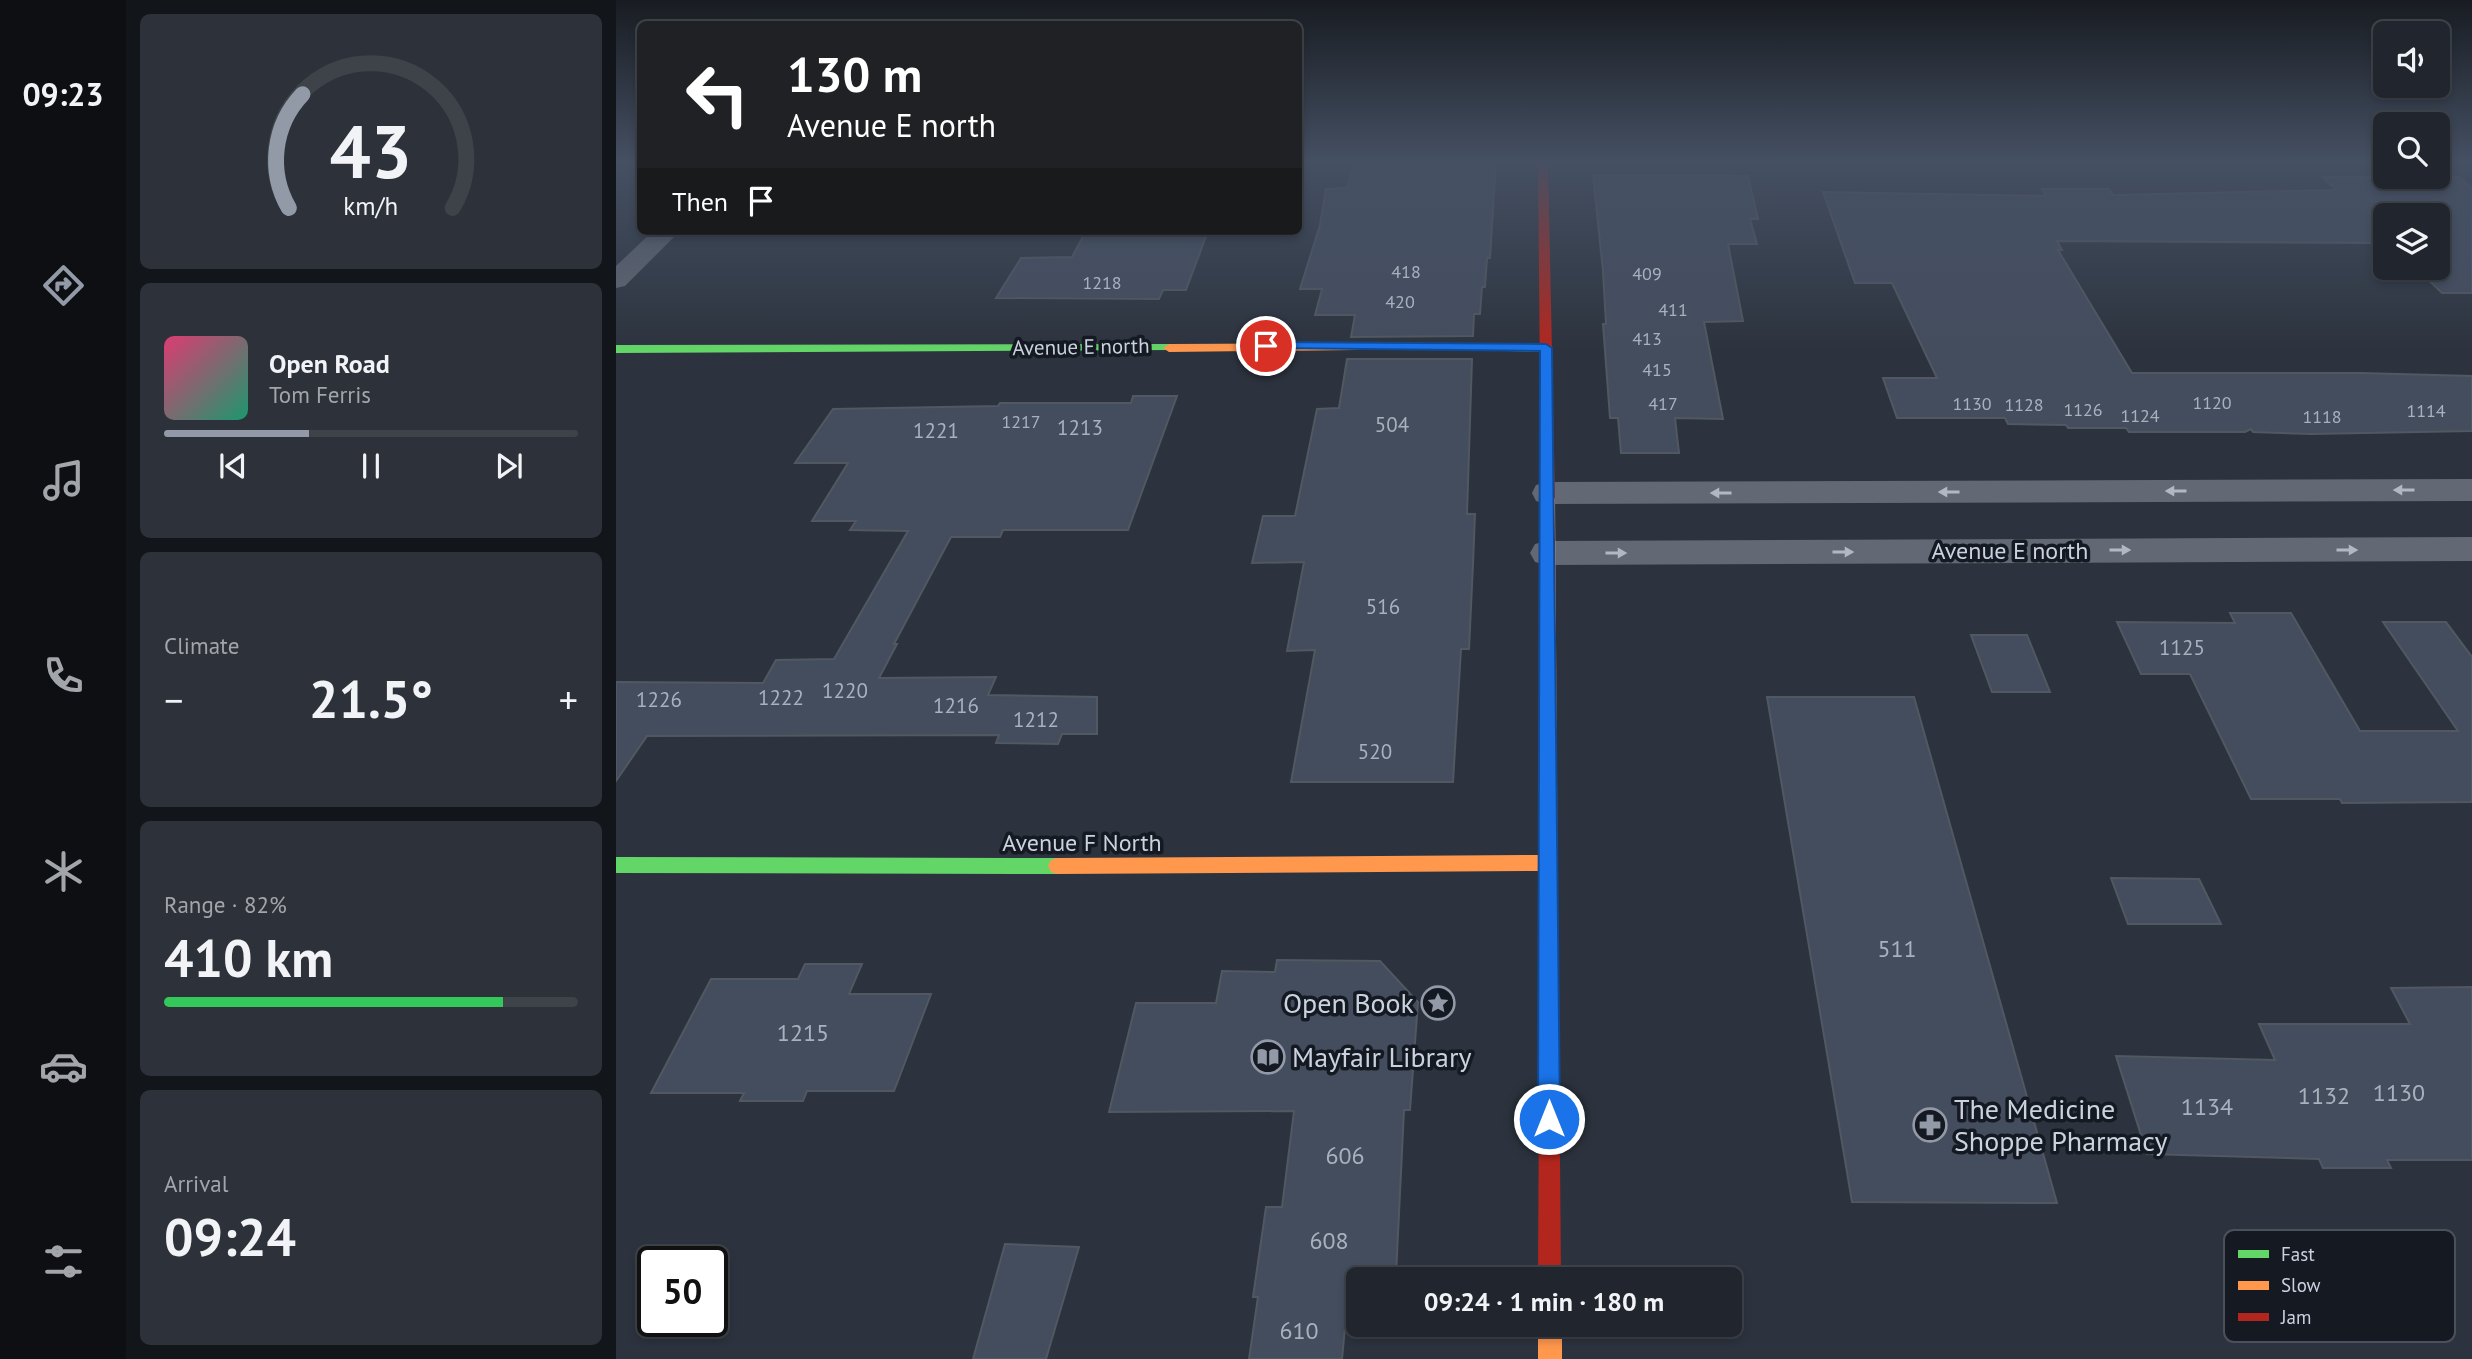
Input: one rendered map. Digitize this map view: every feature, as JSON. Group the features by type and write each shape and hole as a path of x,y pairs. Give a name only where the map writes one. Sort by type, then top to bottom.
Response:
{"street":[{"path":"1543,223 1548,493 1550,1267"},
{"path":"616,280 663,235"},
{"name":"Avenue E north","path":"616,349 846,350 1240,345 1546,348"},
{"path":"1548,493 2472,490"},
{"name":"Avenue E north","path":"1547,553 2472,549"},
{"name":"Avenue F North","path":"616,865 1548,863"},
{"path":"1550,1337 1550,1359"}],"building":[{"path":"1492,223 1490,258 1487,258 1480,314 1474,314 1473,336 1351,337 1355,315 1315,315 1322,289 1300,289 1320,225"},
{"path":"1598,223 1751,223 1757,244 1728,244 1743,321 1704,322 1723,419 1675,418 1679,453 1621,453 1618,418 1610,418 1603,324 1606,324"},
{"path":"1834,223 2373,223 2373,243 2057,241 2062,250 2058,250 2132,373 2472,376 2472,431 2311,434 2253,432 2251,429 2245,432 2129,432 2126,428 2008,424 2005,418 1897,418 1883,378 1937,378 1892,283 1855,283"},
{"path":"2450,223 2472,223 2472,293 2442,293 2428,280 2450,280"},
{"path":"1084,235 1207,235 1186,290 1163,290 1159,299 996,298 1021,258 1072,257"},
{"path":"1347,359 1472,359 1467,514 1475,514 1473,564 1469,649 1461,649 1453,782 1291,782 1315,650 1287,651 1304,562 1252,563 1263,516 1295,516 1317,409 1339,408"},
{"path":"1133,396 1177,396 1128,530 1003,530 1000,537 951,537 894,644 897,644 879,678 996,677 988,695 1097,697 1097,734 1062,734 1058,744 996,743 999,735 647,736 616,781 616,682 763,683 776,660 834,659 908,531 850,530 856,521 812,521 848,463 795,463 833,409 998,406 1000,403 1131,403"},
{"path":"2230,613 2291,613 2360,731 2458,731 2383,622 2446,622 2472,657 2472,802 2342,803 2340,799 2251,799 2190,674 2141,674 2117,622 2235,623"},
{"path":"1971,635 2027,635 2050,692 1992,692"},
{"path":"1767,697 1914,697 2057,1203 1852,1202"},
{"path":"2111,878 2199,879 2221,924 2128,924"},
{"path":"1277,960 1380,961 1418,1002 1410,1110 1404,1110 1396,1267 1346,1267 1346,1317 1342,1359 1249,1359 1258,1297 1253,1297 1266,1207 1282,1207 1294,1111 1109,1112 1136,1003 1216,1003 1222,971 1275,972"},
{"path":"805,964 862,964 849,994 931,994 894,1091 807,1091 803,1101 740,1101 744,1093 651,1093 711,979 798,979"},
{"path":"2472,987 2472,1160 2387,1160 2391,1168 2323,1168 2319,1159 2147,1154 2116,1056 2275,1060 2259,1024 2410,1024 2391,988"},
{"path":"1005,1244 1079,1247 1046,1359 973,1359"}],"traffic: fast":[{"path":"1437,347 1546,348"},
{"path":"616,349 1169,348"},
{"path":"616,865 1057,866"}],"traffic: slow":[{"path":"1169,348 1437,347"},
{"path":"1548,498 1549,922"},
{"path":"1057,866 1548,863"},
{"path":"1550,1337 1550,1359"}],"traffic: jam":[{"path":"1544,223 1548,498"},
{"path":"1549,922 1550,1267"}],"place":[{"name":"Open Book","path":"1438,1003"},
{"name":"Mayfair Library","path":"1268,1057"},
{"name":"The Medicine Shoppe Pharmacy","path":"1930,1125"}],"route":[{"path":"1266,346 1546,348 1549,1119"}]}
